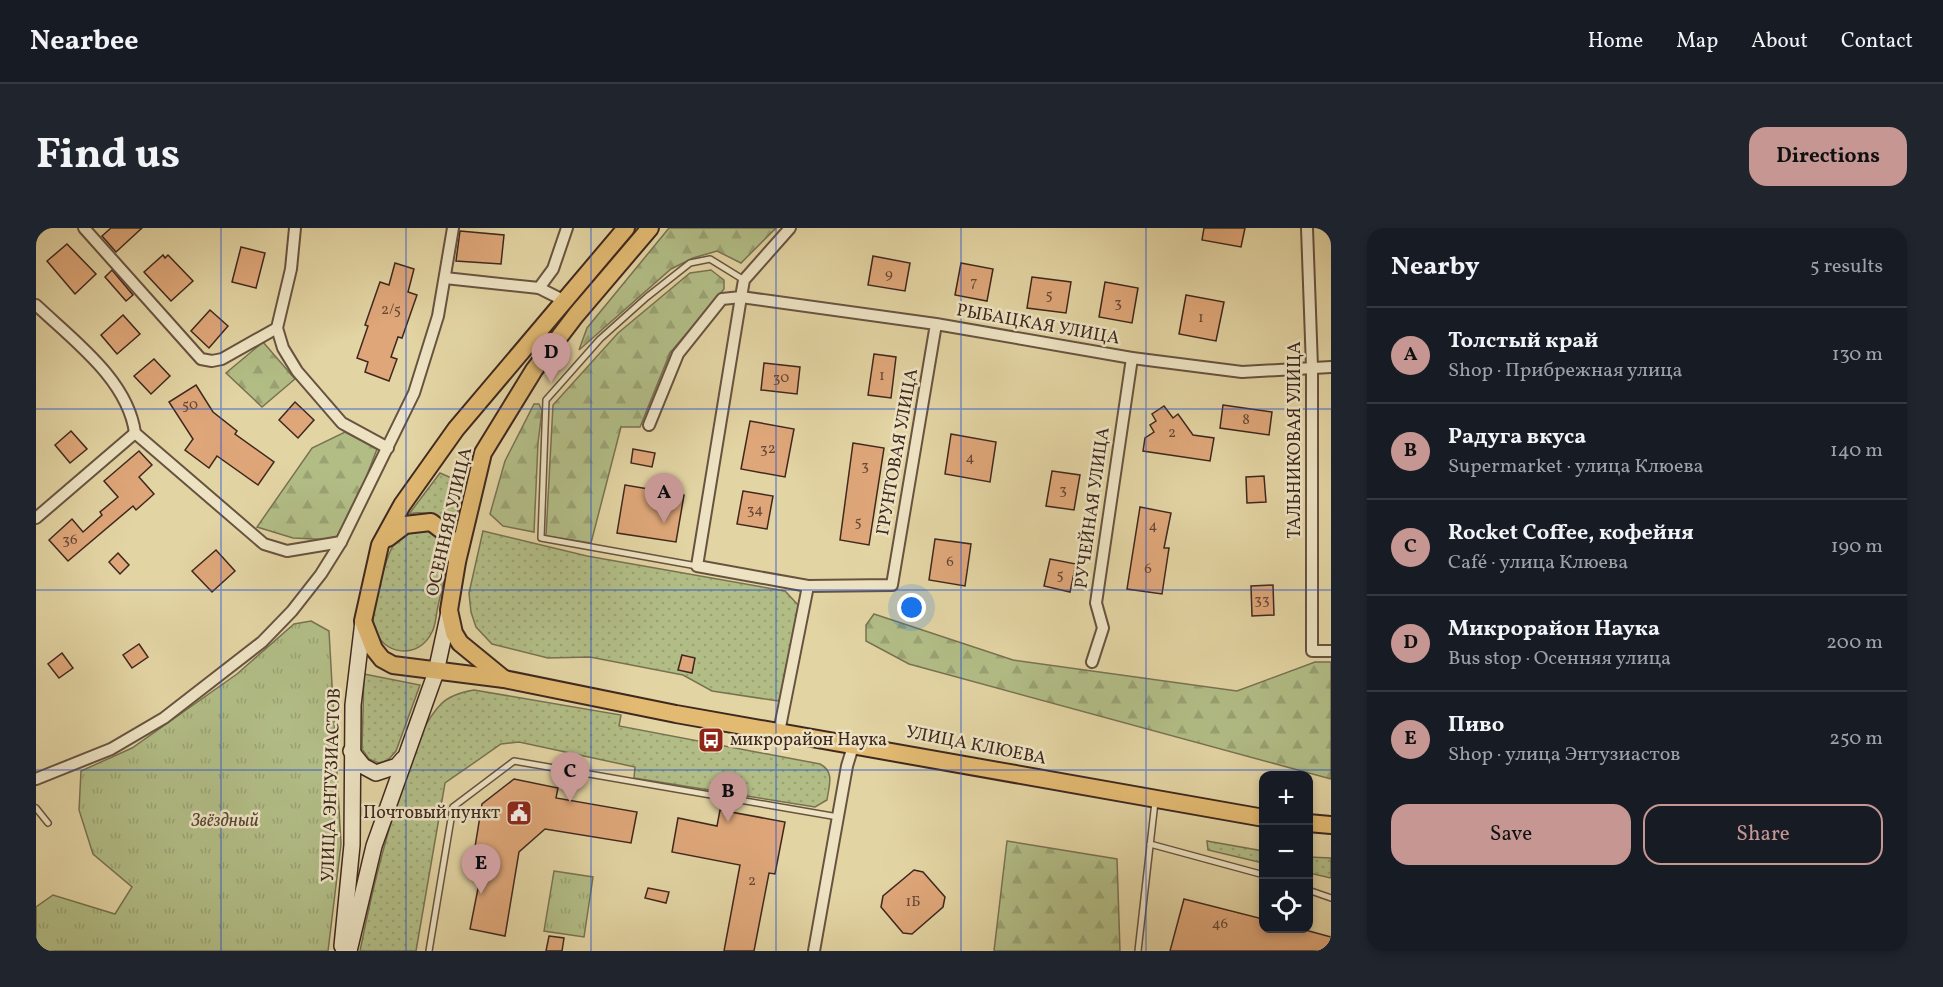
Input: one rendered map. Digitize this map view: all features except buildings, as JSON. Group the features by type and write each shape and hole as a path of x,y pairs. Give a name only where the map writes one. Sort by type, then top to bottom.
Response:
{"main road":[{"name":"ОСЕННЯЯ УЛИЦА","path":"363,621 380,545 402,504 475,406 626,228"},
{"name":"ОСЕННЯЯ УЛИЦА","path":"414,730 436,672 457,562 483,453 516,395 576,315 650,228"},
{"path":"380,545 405,525 431,522 448,535 457,562"},
{"name":"УЛИЦА КЛЮЕВА","path":"449,610 454,633 460,643 504,679"},
{"name":"УЛИЦА КЛЮЕВА","path":"363,621 367,636 382,659 393,665 504,679 779,732 854,743 1259,817"},
{"name":"УЛИЦА ЭНТУЗИАСТОВ","path":"342,951 351,845 353,705 363,621"},
{"name":"УЛИЦА ЭНТУЗИАСТОВ","path":"349,951 374,846 414,730"},
{"path":"351,751 363,766 376,772 397,766 404,758"},
{"path":"1313,823 1331,825"}],"street":[{"path":"84,228 201,359 212,361 222,359 277,328"},
{"path":"295,228 291,269 277,328 283,348 297,371 342,423 388,448"},
{"path":"36,779 111,749 164,718 262,642 292,611 321,574 341,542 414,393 438,316 453,228"},
{"path":"539,288 553,269 567,228"},
{"path":"779,732 808,586 697,566 744,280 790,228"},
{"name":"ТАЛЬНИКОВАЯ УЛИЦА","path":"1307,228 1312,367 1312,651 1331,651"},
{"path":"445,278 539,288 565,301"},
{"path":"649,425 678,354 722,299 741,297"},
{"name":"РЫБАЦКАЯ УЛИЦА","path":"741,297 936,324 1132,357 1242,372 1331,367"},
{"path":"36,305 90,356 121,394 133,415 135,433 264,544 287,551 341,542"},
{"name":"ГРУНТОВАЯ УЛИЦА","path":"808,586 892,585 936,324"},
{"name":"РУЧЕЙНАЯ УЛИЦА","path":"1092,662 1103,628 1096,603 1132,357"},
{"path":"36,518 135,433"},
{"path":"814,951 854,743"}],"lane":[{"path":"697,566 541,538 546,400 600,339 690,263 710,259 744,280"},
{"path":"429,951 453,807 514,761 838,817"},
{"path":"1138,951 1155,800"},
{"path":"36,808 48,823"},
{"path":"1150,844 1259,875"},
{"path":"1313,892 1331,898"}],"green space":[{"path":"669,228 776,228 741,263 717,251 693,258 671,269 579,350 587,328"},
{"path":"711,270 724,280 724,289 670,353 640,427 621,427 591,543 546,536 553,405 618,333 690,273"},
{"path":"263,342 295,379 262,407 226,373"},
{"path":"534,404 539,404 542,411 538,443 534,532 503,526 490,514 505,461"},
{"path":"345,432 377,449 359,496 335,540 293,538 257,527 312,448"},
{"path":"440,473 463,483 455,529 434,515 409,514"},
{"path":"427,531 437,536 446,562 445,578 434,626 426,641 419,647 401,651 392,649 378,637 373,620 384,568 393,546 400,537"},
{"path":"483,531 587,556 785,591 799,606 783,694 778,701 712,691 683,675 590,657 548,658 492,644 476,627 471,612 469,593"},
{"path":"874,614 1013,660 1237,691 1315,662 1331,662 1331,779 1313,774 1313,771 1302,771 909,664 866,641 866,625"},
{"name":"Звёздный","path":"311,621 329,631 341,844 328,951 36,951 36,907 53,895 115,914 132,887 93,854 79,810 81,771 132,748 237,674 294,624"},
{"path":"364,674 420,685 396,751 388,760 379,763 369,759 362,749"},
{"path":"474,690 621,715 619,726 820,764 825,767 829,775 827,800 815,807 634,778 635,767 519,742 501,744 445,783 416,951 360,951 386,839 420,737 441,704 456,694"},
{"path":"1007,841 1117,859 1120,951 994,951"},
{"path":"1207,841 1259,850 1259,862 1208,850"},
{"path":"1313,857 1331,858 1331,878 1313,874"},
{"path":"554,871 593,877 584,937 544,931"}],"place":[{"name":"Микрорайон Наука","path":"551,383"},
{"name":"Толстый край","path":"664,523"},
{"name":"микрорайон Наука","path":"711,740"},
{"name":"Rocket Coffee, кофейня","path":"570,802"},
{"name":"Почтовый пункт","path":"519,813"},
{"name":"Радуга вкуса","path":"728,822"},
{"name":"Пиво","path":"481,894"}]}
